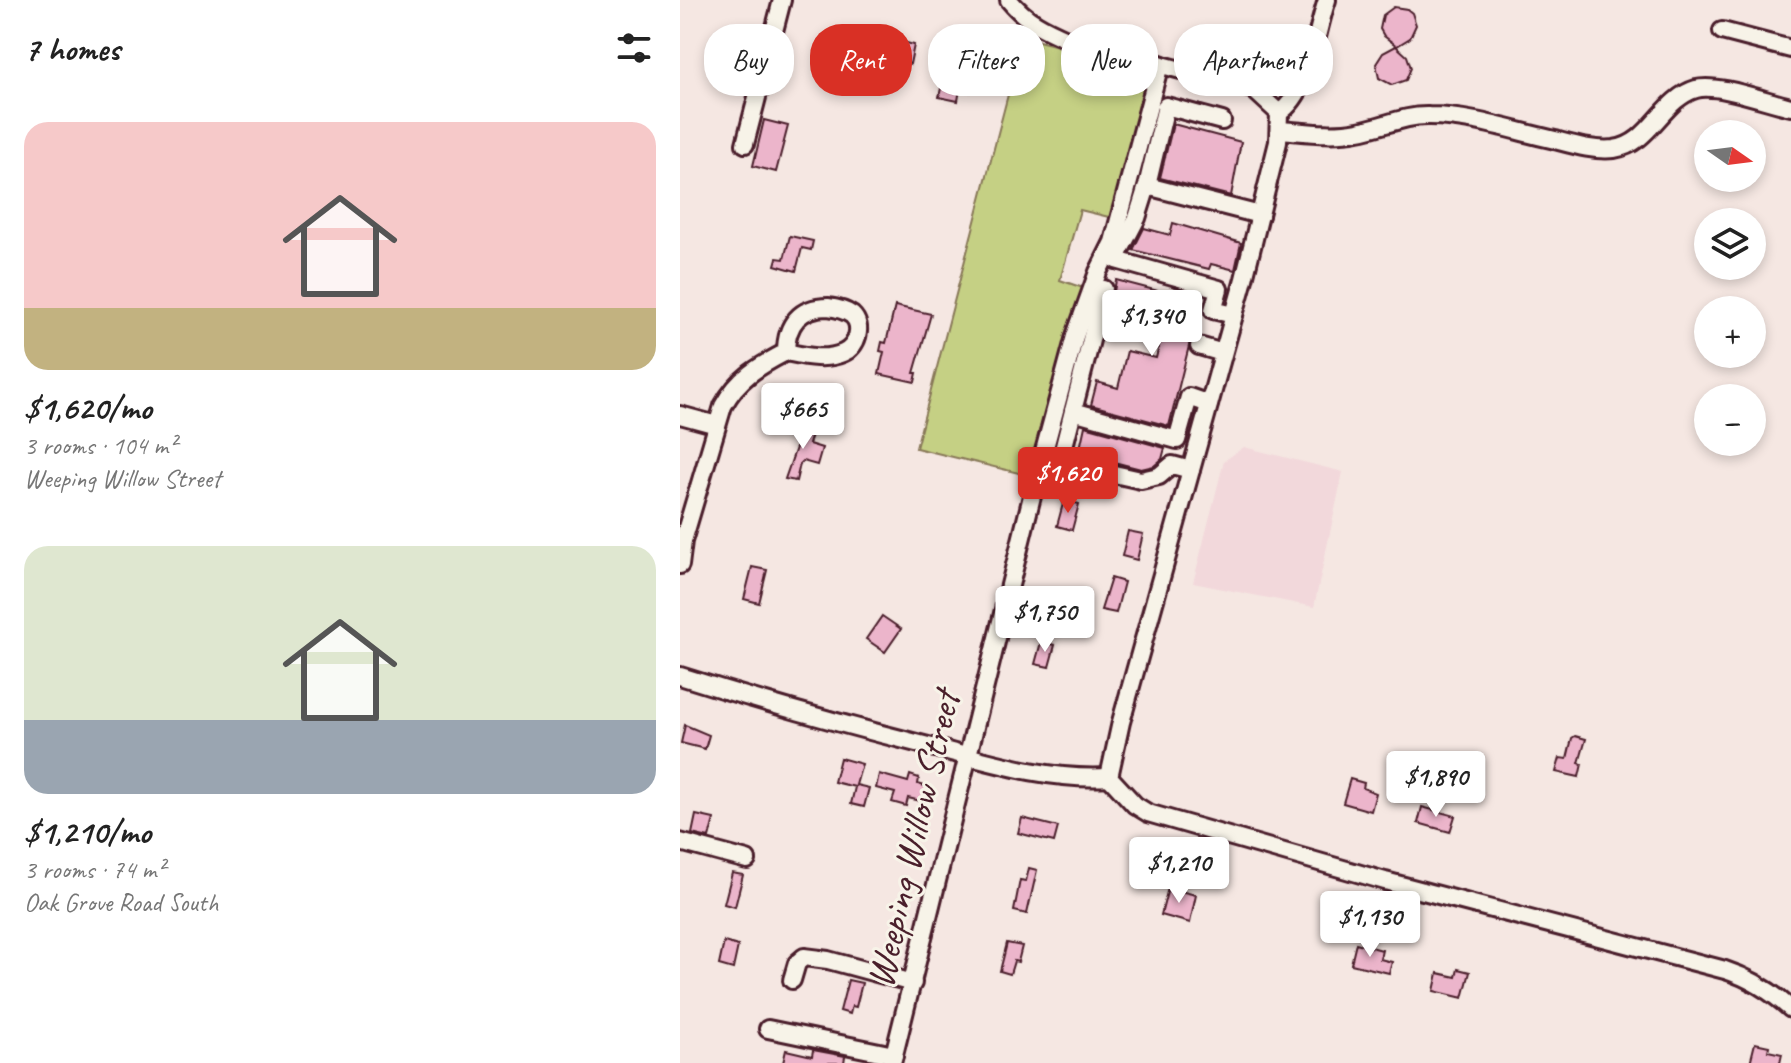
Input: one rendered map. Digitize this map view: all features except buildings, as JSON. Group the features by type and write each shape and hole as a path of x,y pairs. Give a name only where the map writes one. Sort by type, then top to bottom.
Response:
{"street":[{"path":"745,144 782,0"},
{"path":"1009,0 1024,18 1049,32 1071,41 1253,89 1280,122 1326,134 1358,131 1428,116 1474,121 1594,149 1617,149 1648,131 1675,101 1698,88 1715,89 1791,107"},
{"path":"1109,777 1121,722 1234,315 1280,122 1302,88 1327,0"},
{"path":"1722,31 1791,49"},
{"name":"Weeping Willow Street","path":"893,1059 1033,492 1075,336 1098,272 1113,242 1160,64"},
{"path":"1209,404 1189,397 1172,465 1159,476 1141,480 1060,462 1106,279 1137,218 1166,106 1222,121"},
{"path":"1147,186 1260,215"},
{"path":"1116,260 1219,289 1213,310 1234,315"},
{"path":"1199,346 1223,353"},
{"path":"680,565 683,541 723,406 733,387 745,375 786,352"},
{"path":"1073,411 1177,440"},
{"path":"680,415 717,425"},
{"path":"1172,465 1191,470"},
{"path":"680,676 794,711 966,756 1081,779 1109,777"},
{"path":"1109,777 1135,805 1148,813 1385,881 1742,975 1791,1009"},
{"path":"680,842 747,860"},
{"path":"792,980 797,963 804,957 828,960 913,983"},
{"path":"768,1029 893,1059"}],"shaded area":[{"path":"1244,447 1343,472 1314,607 1193,583 1224,461"}],"green space":[{"path":"1045,43 1061,47 1061,96 1145,96 1113,218 1080,210 1060,280 1095,292 1043,479 916,448 1008,96 1045,96"}]}
